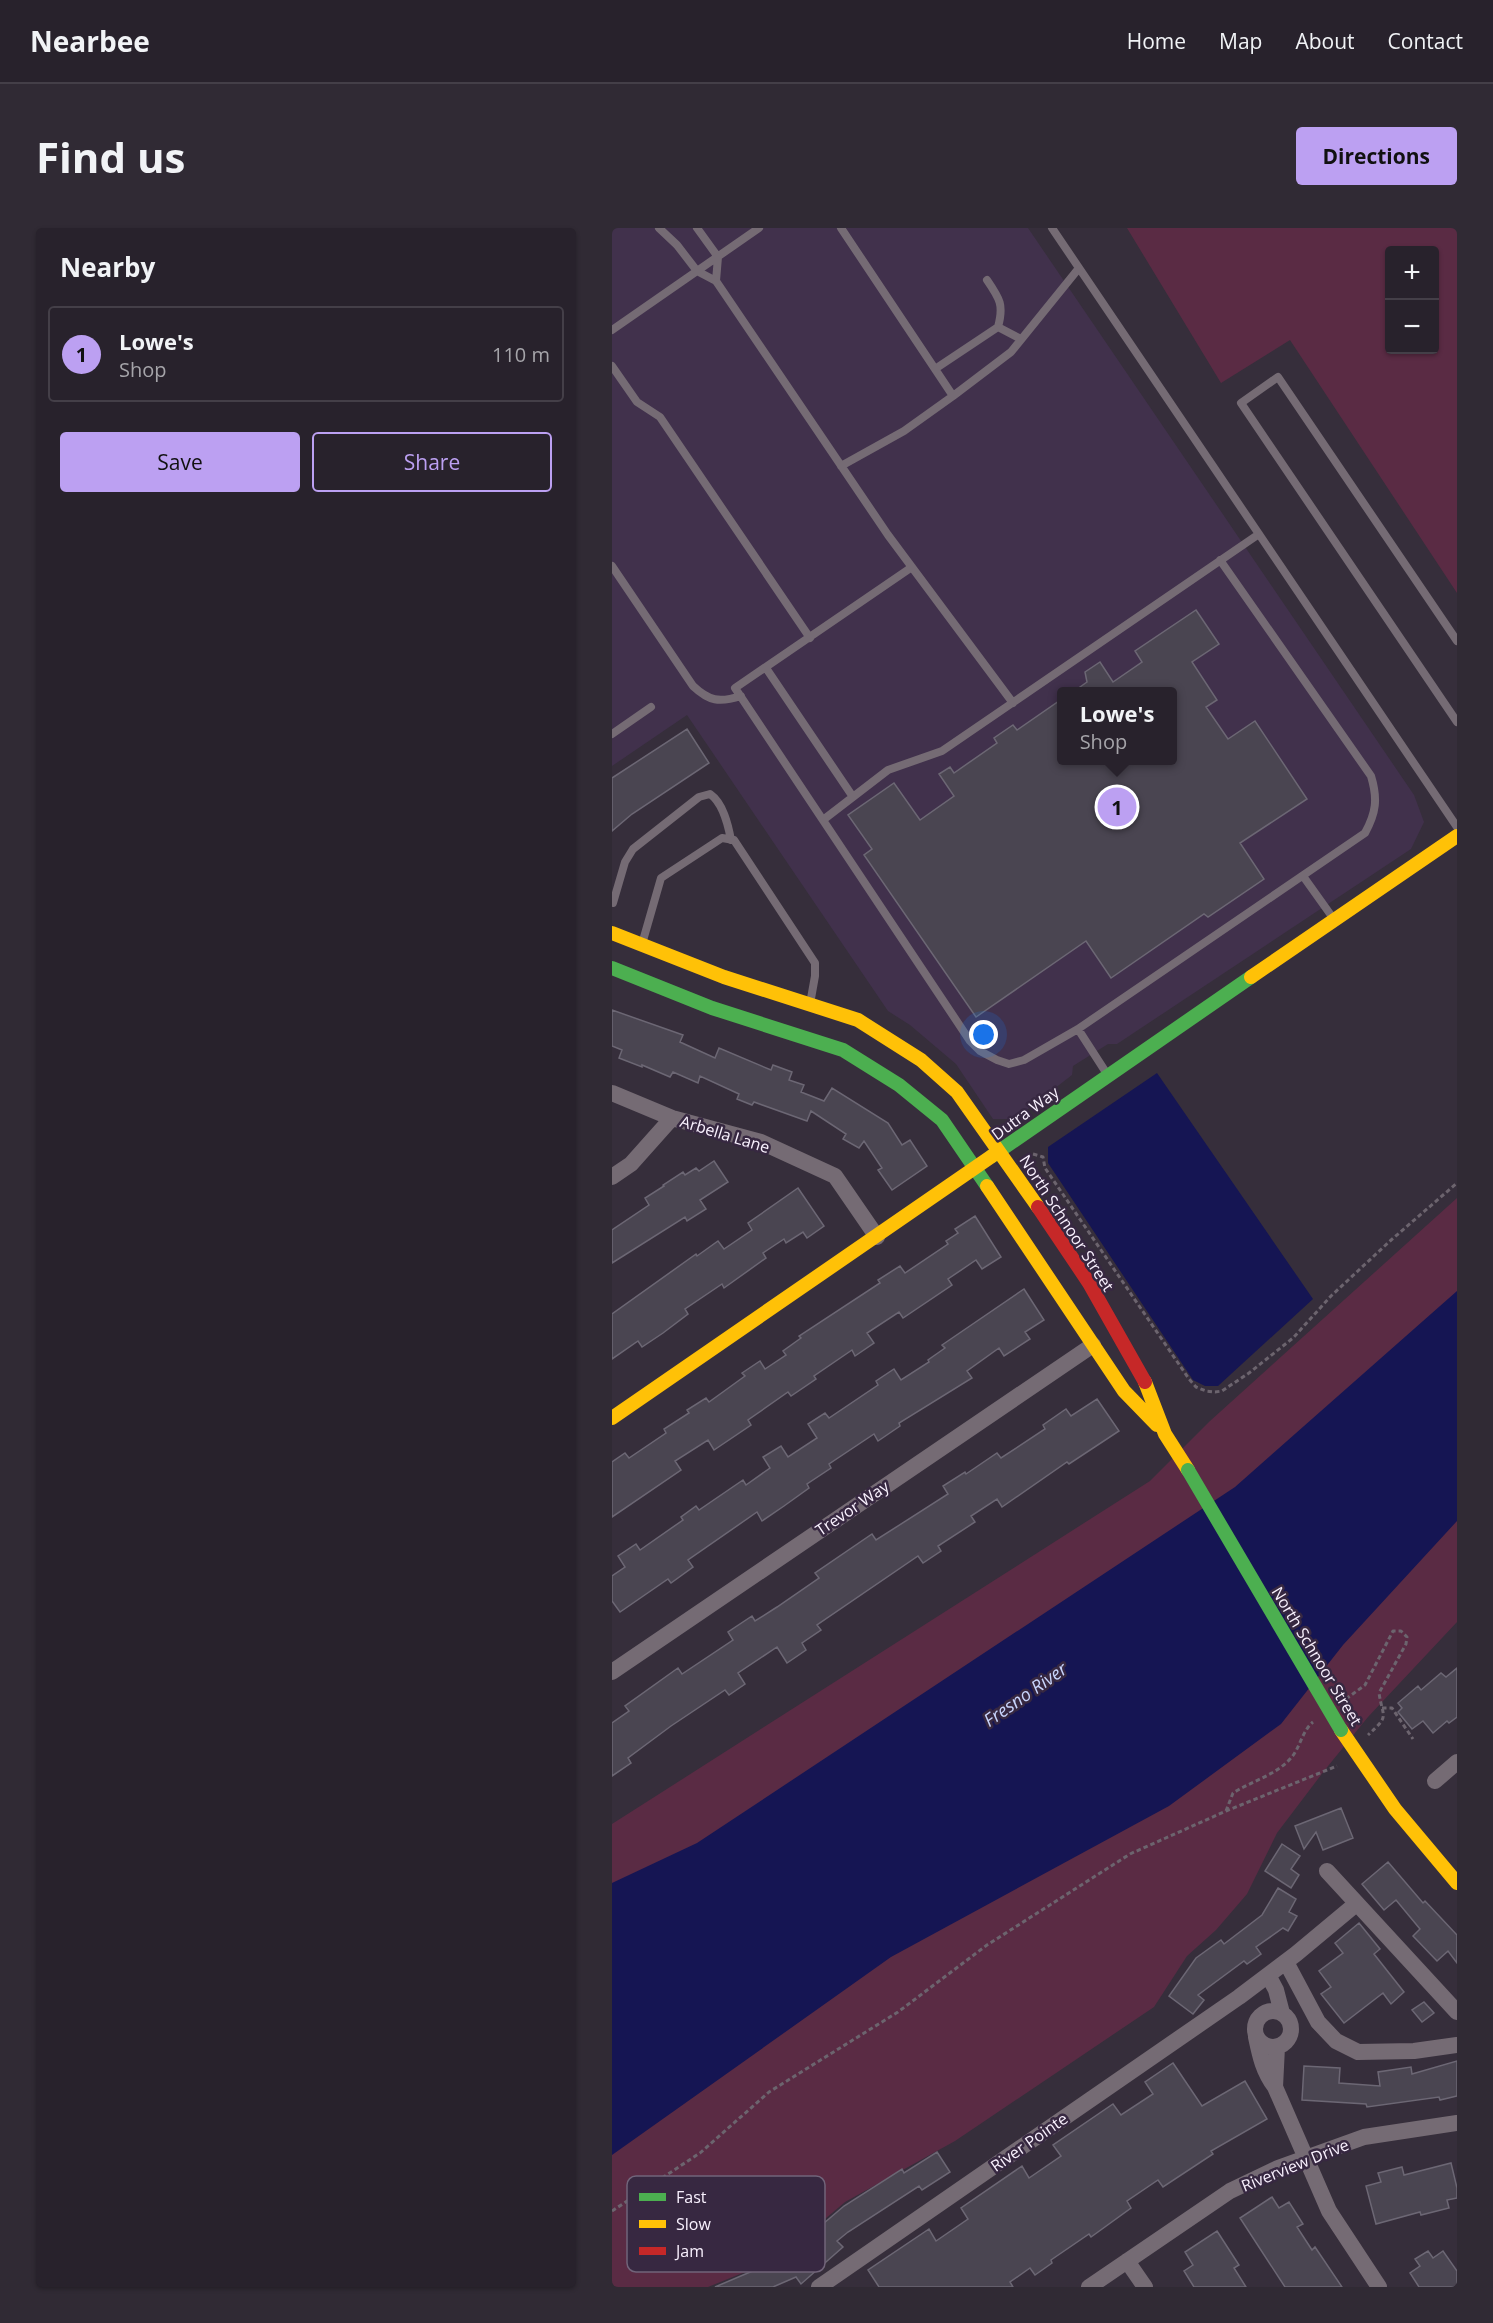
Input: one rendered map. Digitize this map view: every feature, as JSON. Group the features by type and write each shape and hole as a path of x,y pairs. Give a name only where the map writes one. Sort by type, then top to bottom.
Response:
{"street":[{"name":"Dutra Way","path":"612,1418 1457,836"},
{"name":"North Schnoor Street","path":"612,933 724,977 858,1020 921,1060 957,1092 1089,1283 1143,1376 1165,1434"},
{"path":"621,949 640,943"},
{"name":"North Schnoor Street","path":"612,968 712,1008 843,1050 899,1086 942,1120 1124,1391 1165,1434 1368,1774 1402,1820 1457,1883"},
{"name":"Arbella Lane","path":"612,1092 672,1118 761,1142 835,1176 877,1237"},
{"path":"612,1177 631,1164 672,1118"},
{"name":"Trevor Way","path":"612,1672 1093,1345"},
{"path":"1435,1781 1457,1762"},
{"path":"1327,1871 1457,2012"},
{"name":"River Pointe","path":"819,2287 1239,1997 1286,1962 1356,1904"},
{"path":"1286,1962 1318,2022 1336,2041 1358,2052 1414,2051 1457,2045"},
{"path":"1239,1997 1265,2046 1277,2047 1288,2040 1291,2034 1290,2022 1282,2013 1276,1990 1268,1975"},
{"path":"1282,2013 1265,2012 1257,2020 1256,2031 1266,2076 1275,2087 1329,2211 1379,2287"},
{"path":"1275,2087 1277,2047"},
{"name":"Riverview Drive","path":"1089,2287 1230,2191 1278,2168 1364,2137 1457,2123"},
{"path":"1127,2261 1145,2287"}],"lane":[{"path":"659,228 697,271 716,281 912,567 1013,703"},
{"path":"697,228 718,257 716,281"},
{"path":"612,330 759,228"},
{"path":"841,228 953,396"},
{"path":"1052,228 1457,827"},
{"path":"842,466 904,431 1011,352 1079,268"},
{"path":"935,369 998,327 1002,312 999,298 987,280"},
{"path":"998,327 1021,339"},
{"path":"612,366 637,402 660,417 810,638"},
{"path":"1457,641 1278,377 1241,403 1457,722"},
{"path":"823,820 888,770 942,752 1259,534"},
{"path":"912,567 735,688 970,1041 980,1051 1009,1064 1024,1060 1078,1029 1365,833 1374,818 1376,792 1371,776 1220,560"},
{"path":"612,566 693,686 705,697 719,700 741,696"},
{"path":"766,668 853,797"},
{"path":"612,734 651,707"},
{"path":"612,903 624,862 633,849 699,796 710,794 716,798 728,826 730,840"},
{"path":"640,943 661,878 722,838 734,840 814,963 815,976 810,1004"},
{"path":"1303,876 1334,920"},
{"path":"1078,1029 1107,1075"}],"path":[{"path":"1033,1154 1043,1157 1045,1168 1189,1379 1196,1387 1215,1392 1222,1391 1249,1373 1293,1338 1331,1296 1457,1183"},
{"path":"1382,1708 1392,1708 1413,1739"},
{"path":"665,2176 700,2153 769,2092 898,2012 987,1945 1130,1854 1226,1811 1337,1766"},
{"path":"612,2211 627,2201"}],"shaded area":[{"path":"612,228 1028,228 1414,795 1424,822 1411,849 1117,1044 1108,1044 1073,1066 1072,1075 1015,1119 993,1119 956,1064 910,1025 888,1011 687,715 612,766"},
{"path":"1127,228 1457,228 1457,593 1290,340 1221,383"},
{"path":"1457,1198 1457,1622 1368,1717 1324,1771 1277,1833 1247,1894 1216,1930 1187,1956 1154,2007 955,2141 845,2202 825,2219 825,2176 627,2176 627,2272 745,2272 708,2287 612,2287 612,1824 1150,1481 1210,1421"}],"water":[{"path":"1157,1073 1313,1299 1218,1386 1205,1386 1193,1380 1048,1163 1048,1147"},
{"name":"Fresno River","path":"1457,1291 1457,1521 1343,1645 1281,1724 1169,1806 891,1957 612,2155 612,1883 697,1843 1235,1487"}],"building":[{"path":"1196,610 1219,644 1192,662 1217,700 1206,707 1228,739 1255,721 1307,799 1240,843 1264,879 1208,917 1204,914 1111,978 1086,941 976,1017 864,855 872,849 848,815 894,783 920,820 954,796 939,774 950,767 954,773 997,743 994,738 1013,725 1017,730 1057,702 1057,765 1177,765 1177,687 1080,687 1087,682 1085,672 1100,662 1113,682 1142,662 1135,651"},
{"path":"687,729 709,763 632,814 612,831 612,778"},
{"path":"612,1010 683,1035 680,1042 715,1058 719,1048 771,1070 773,1065 792,1072 789,1080 804,1085 801,1092 824,1101 832,1088 888,1123 902,1145 910,1140 927,1166 892,1190 878,1170 882,1168 864,1141 859,1148 843,1139 846,1134 811,1111 807,1121 754,1102 752,1105 737,1099 739,1094 700,1076 698,1083 673,1072 670,1077 619,1058 622,1050 612,1046"},
{"path":"714,1161 728,1182 700,1200 706,1209 687,1221 685,1217 612,1263 612,1230 649,1205 645,1198 663,1185 683,1172 685,1175 696,1168 699,1171"},
{"path":"798,1188 824,1226 807,1238 803,1232 786,1243 784,1239 763,1253 766,1258 724,1288 722,1284 685,1309 688,1314 663,1333 642,1347 638,1341 612,1359 612,1314 718,1241 724,1249 752,1230 748,1223"},
{"path":"975,1216 1001,1257 982,1269 976,1260 948,1279 952,1285 903,1318 899,1312 867,1333 874,1343 855,1356 852,1350 814,1376 816,1379 791,1396 788,1392 748,1420 751,1425 714,1450 708,1440 675,1461 681,1470 612,1517 612,1462 625,1453 629,1458 666,1433 664,1429 689,1413 687,1410 706,1398 709,1402 745,1376 742,1373 760,1361 765,1369 786,1355 783,1351 801,1338 799,1336 880,1283 878,1280 900,1266 905,1273 948,1244 946,1241 958,1233 955,1229"},
{"path":"1024,1289 1044,1320 1025,1332 1030,1339 1004,1356 999,1348 967,1371 972,1378 899,1423 900,1426 878,1441 874,1434 829,1464 831,1468 807,1484 809,1488 784,1506 762,1521 757,1512 688,1560 693,1567 671,1583 668,1579 620,1612 612,1601 612,1576 625,1567 618,1556 636,1544 640,1550 683,1520 681,1517 696,1506 699,1510 743,1480 746,1485 770,1468 763,1457 781,1446 788,1457 817,1438 808,1424 825,1413 829,1418 878,1385 876,1381 894,1369 901,1380 929,1362 928,1360 945,1348 942,1345"},
{"path":"1097,1399 1119,1431 1069,1464 1067,1462 1002,1507 997,1499 971,1516 975,1522 938,1546 941,1551 923,1563 918,1556 817,1625 821,1630 802,1643 806,1650 787,1663 777,1647 738,1673 745,1684 729,1695 725,1690 671,1726 628,1758 631,1763 612,1776 612,1723 629,1711 625,1706 678,1668 682,1674 733,1640 728,1632 752,1616 755,1621 777,1607 819,1578 815,1573 872,1534 876,1540 948,1494 943,1486 997,1453 1001,1458 1045,1429 1043,1425 1066,1409 1071,1416"},
{"path":"1457,1668 1457,1717 1449,1723 1447,1721 1433,1733 1423,1721 1412,1729 1398,1712 1402,1708 1398,1703 1418,1686 1421,1690 1441,1673 1446,1677"},
{"path":"1341,1808 1353,1838 1323,1850 1316,1832 1304,1849 1295,1826"},
{"path":"1282,1844 1300,1856 1291,1869 1299,1875 1291,1888 1265,1871"},
{"path":"1388,1862 1423,1903 1425,1901 1457,1935 1457,1963 1448,1951 1437,1961 1413,1936 1420,1929 1396,1900 1384,1910 1362,1884"},
{"path":"1278,1888 1296,1899 1289,1912 1297,1916 1288,1931 1283,1928 1256,1947 1261,1954 1247,1964 1244,1961 1198,1995 1204,2000 1193,2014 1169,1996 1196,1958 1221,1940 1224,1944 1262,1915"},
{"path":"1359,1923 1380,1949 1374,1954 1404,1992 1391,2004 1383,1993 1344,2023 1321,1994 1331,1987 1319,1971 1343,1953 1335,1943"},
{"path":"1424,2002 1434,2013 1422,2022 1412,2010"},
{"path":"1457,2061 1457,2096 1440,2100 1439,2097 1367,2107 1366,2104 1302,2100 1304,2066 1340,2068 1339,2083 1380,2086 1378,2072 1411,2067 1412,2074"},
{"path":"1173,2063 1202,2106 1245,2081 1267,2119 1211,2151 1213,2154 1163,2187 1158,2180 1127,2201 1131,2208 1091,2237 1089,2234 1051,2260 1052,2263 1035,2275 1030,2268 1010,2282 1013,2287 879,2287 868,2270 929,2229 936,2241 968,2219 961,2208 1022,2166 1029,2178 1061,2156 1053,2145 1113,2104 1121,2115 1153,2094 1145,2082"},
{"path":"937,2152 950,2172 922,2190 919,2186 848,2232 837,2241 843,2247 825,2263 825,2222 844,2206 902,2169 904,2173"},
{"path":"1451,2163 1457,2198 1447,2200 1449,2208 1421,2215 1420,2212 1376,2224 1366,2186 1381,2182 1378,2173 1402,2167 1404,2175"},
{"path":"1272,2197 1279,2208 1289,2202 1303,2224 1297,2227 1312,2250 1315,2247 1342,2287 1285,2287 1240,2218"},
{"path":"1217,2231 1239,2265 1234,2268 1246,2287 1194,2287 1184,2271 1193,2265 1185,2252"},
{"path":"1428,2251 1433,2258 1443,2251 1457,2271 1457,2287 1419,2287 1410,2273 1420,2266 1415,2259"},
{"path":"750,2272 815,2272 801,2284 796,2277 773,2287 715,2287"}],"traffic: fast":[{"path":"612,968 712,1008 843,1050 899,1085 942,1120 987,1186"},
{"path":"992,1156 1251,977"},
{"path":"1188,1470 1341,1730"}],"traffic: slow":[{"path":"1251,977 1457,836"},
{"path":"612,933 724,977 858,1020 921,1060 957,1092 1038,1207"},
{"path":"612,1418 992,1156"},
{"path":"987,1186 1124,1391 1157,1425"},
{"path":"1145,1382 1165,1434 1188,1470"},
{"path":"1341,1730 1395,1809 1457,1883"}],"traffic: jam":[{"path":"1038,1207 1089,1283 1145,1382"}],"place":[{"name":"Lowe's","path":"1117,807"}]}
